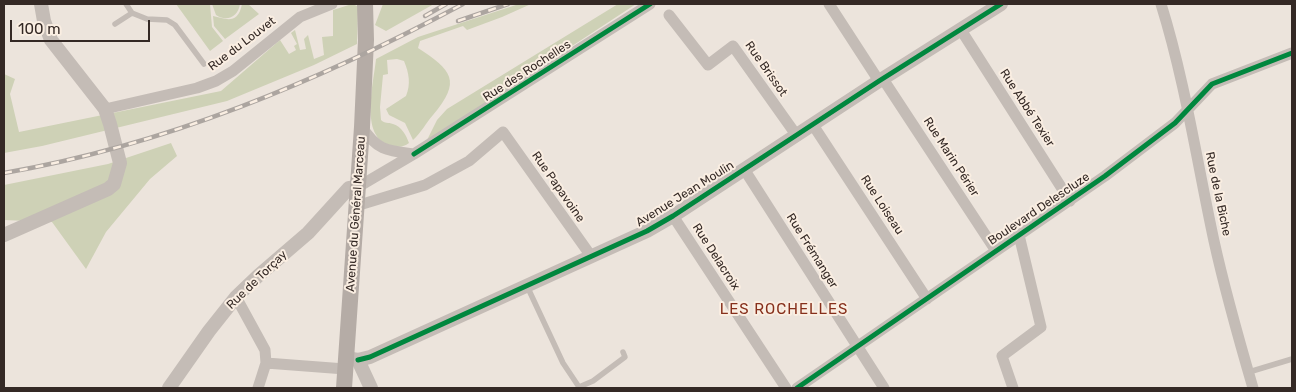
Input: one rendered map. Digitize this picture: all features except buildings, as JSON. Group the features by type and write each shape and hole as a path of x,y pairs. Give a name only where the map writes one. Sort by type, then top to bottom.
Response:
{"main road":[{"name":"Avenue du Général Marceau","path":"344,388 350,362 356,206 366,40 365,4"},
{"name":"Avenue du Général Marceau","path":"366,40 374,4"}],"street":[{"path":"4,235 108,189 114,184 120,163 105,108 51,40 44,21 41,4"},
{"name":"Rue du Louvet","path":"105,108 197,88 216,82 233,71 300,17 332,4"},
{"name":"Rue des Rochelles","path":"358,187 414,154 650,4"},
{"name":"Rue Marin Périer","path":"829,4 996,251"},
{"name":"Avenue Jean Moulin","path":"350,362 370,357 647,231 1001,4"},
{"name":"Rue de la Biche","path":"1161,4 1174,46 1215,244 1253,388"},
{"name":"Rue Brissot","path":"669,15 708,64 733,46 797,136"},
{"name":"Rue Abbé Texier","path":"961,30 1070,200"},
{"name":"Boulevard Delescluze","path":"797,388 1105,176 1175,123 1212,84 1292,53"},
{"name":"Rue Loiseau","path":"814,125 927,299"},
{"path":"362,128 368,138 378,147 390,152 414,154"},
{"name":"Rue Papavoine","path":"356,206 425,185 469,161 503,132 591,256"},
{"name":"Rue Frémanger","path":"744,169 884,388"},
{"name":"Rue de Torçay","path":"169,388 209,331 236,297 308,233 349,188 358,187"},
{"name":"Rue Delacroix","path":"673,216 786,388"},
{"path":"1013,388 997,358 1041,327 1019,235"},
{"path":"236,297 265,350 266,363 258,388"},
{"path":"266,363 350,362 371,388"}],"lane":[{"path":"126,4 132,13 147,19 167,20 175,25 204,64"},
{"path":"115,24 132,13"},
{"path":"527,286 563,363 579,388 593,381 625,357 623,352"},
{"path":"1249,372 1292,359"}],"green space":[{"path":"176,4 210,4 212,27 223,41 210,51"},
{"path":"212,4 240,4 234,15 224,18 216,15"},
{"path":"242,4 248,4 259,14 225,39 214,26 213,16 227,19 234,18 238,15"},
{"path":"352,4 357,6 358,10 357,44 314,65 227,101 42,146 4,153 4,74 15,79 10,94 19,132 221,91 280,40 289,54 296,50 294,46 297,44 291,33 295,30 300,50 306,49 304,39 308,35 314,59 324,55 322,37 333,36 333,10"},
{"path":"383,4 434,4 386,31 375,25"},
{"path":"519,4 531,4 467,30 463,26 420,41 418,48 439,63 449,77 450,85 442,103 413,140 405,123 389,115 386,109 406,96 408,92 409,83 406,65 404,61 397,59 387,60 388,74 383,75 380,107 381,120 399,127 409,143 398,147 380,140 374,132 371,121 371,94 376,59 418,37"},
{"path":"618,4 636,4 426,142 437,120 447,109"},
{"path":"171,143 177,156 150,179 106,232 86,269 52,222 4,220 4,185 108,164"}],"railway":[{"path":"425,16 446,4"},
{"path":"4,173 124,146 240,107 353,59 463,4"},
{"path":"458,21 508,4"}],"cycle path":[{"path":"414,154 650,4"},
{"path":"358,360 370,357 647,231 1001,4"},
{"path":"797,388 1105,176 1175,123 1212,84 1292,53"}],"district":[{"name":"LES ROCHELLES","path":"784,310"}]}
